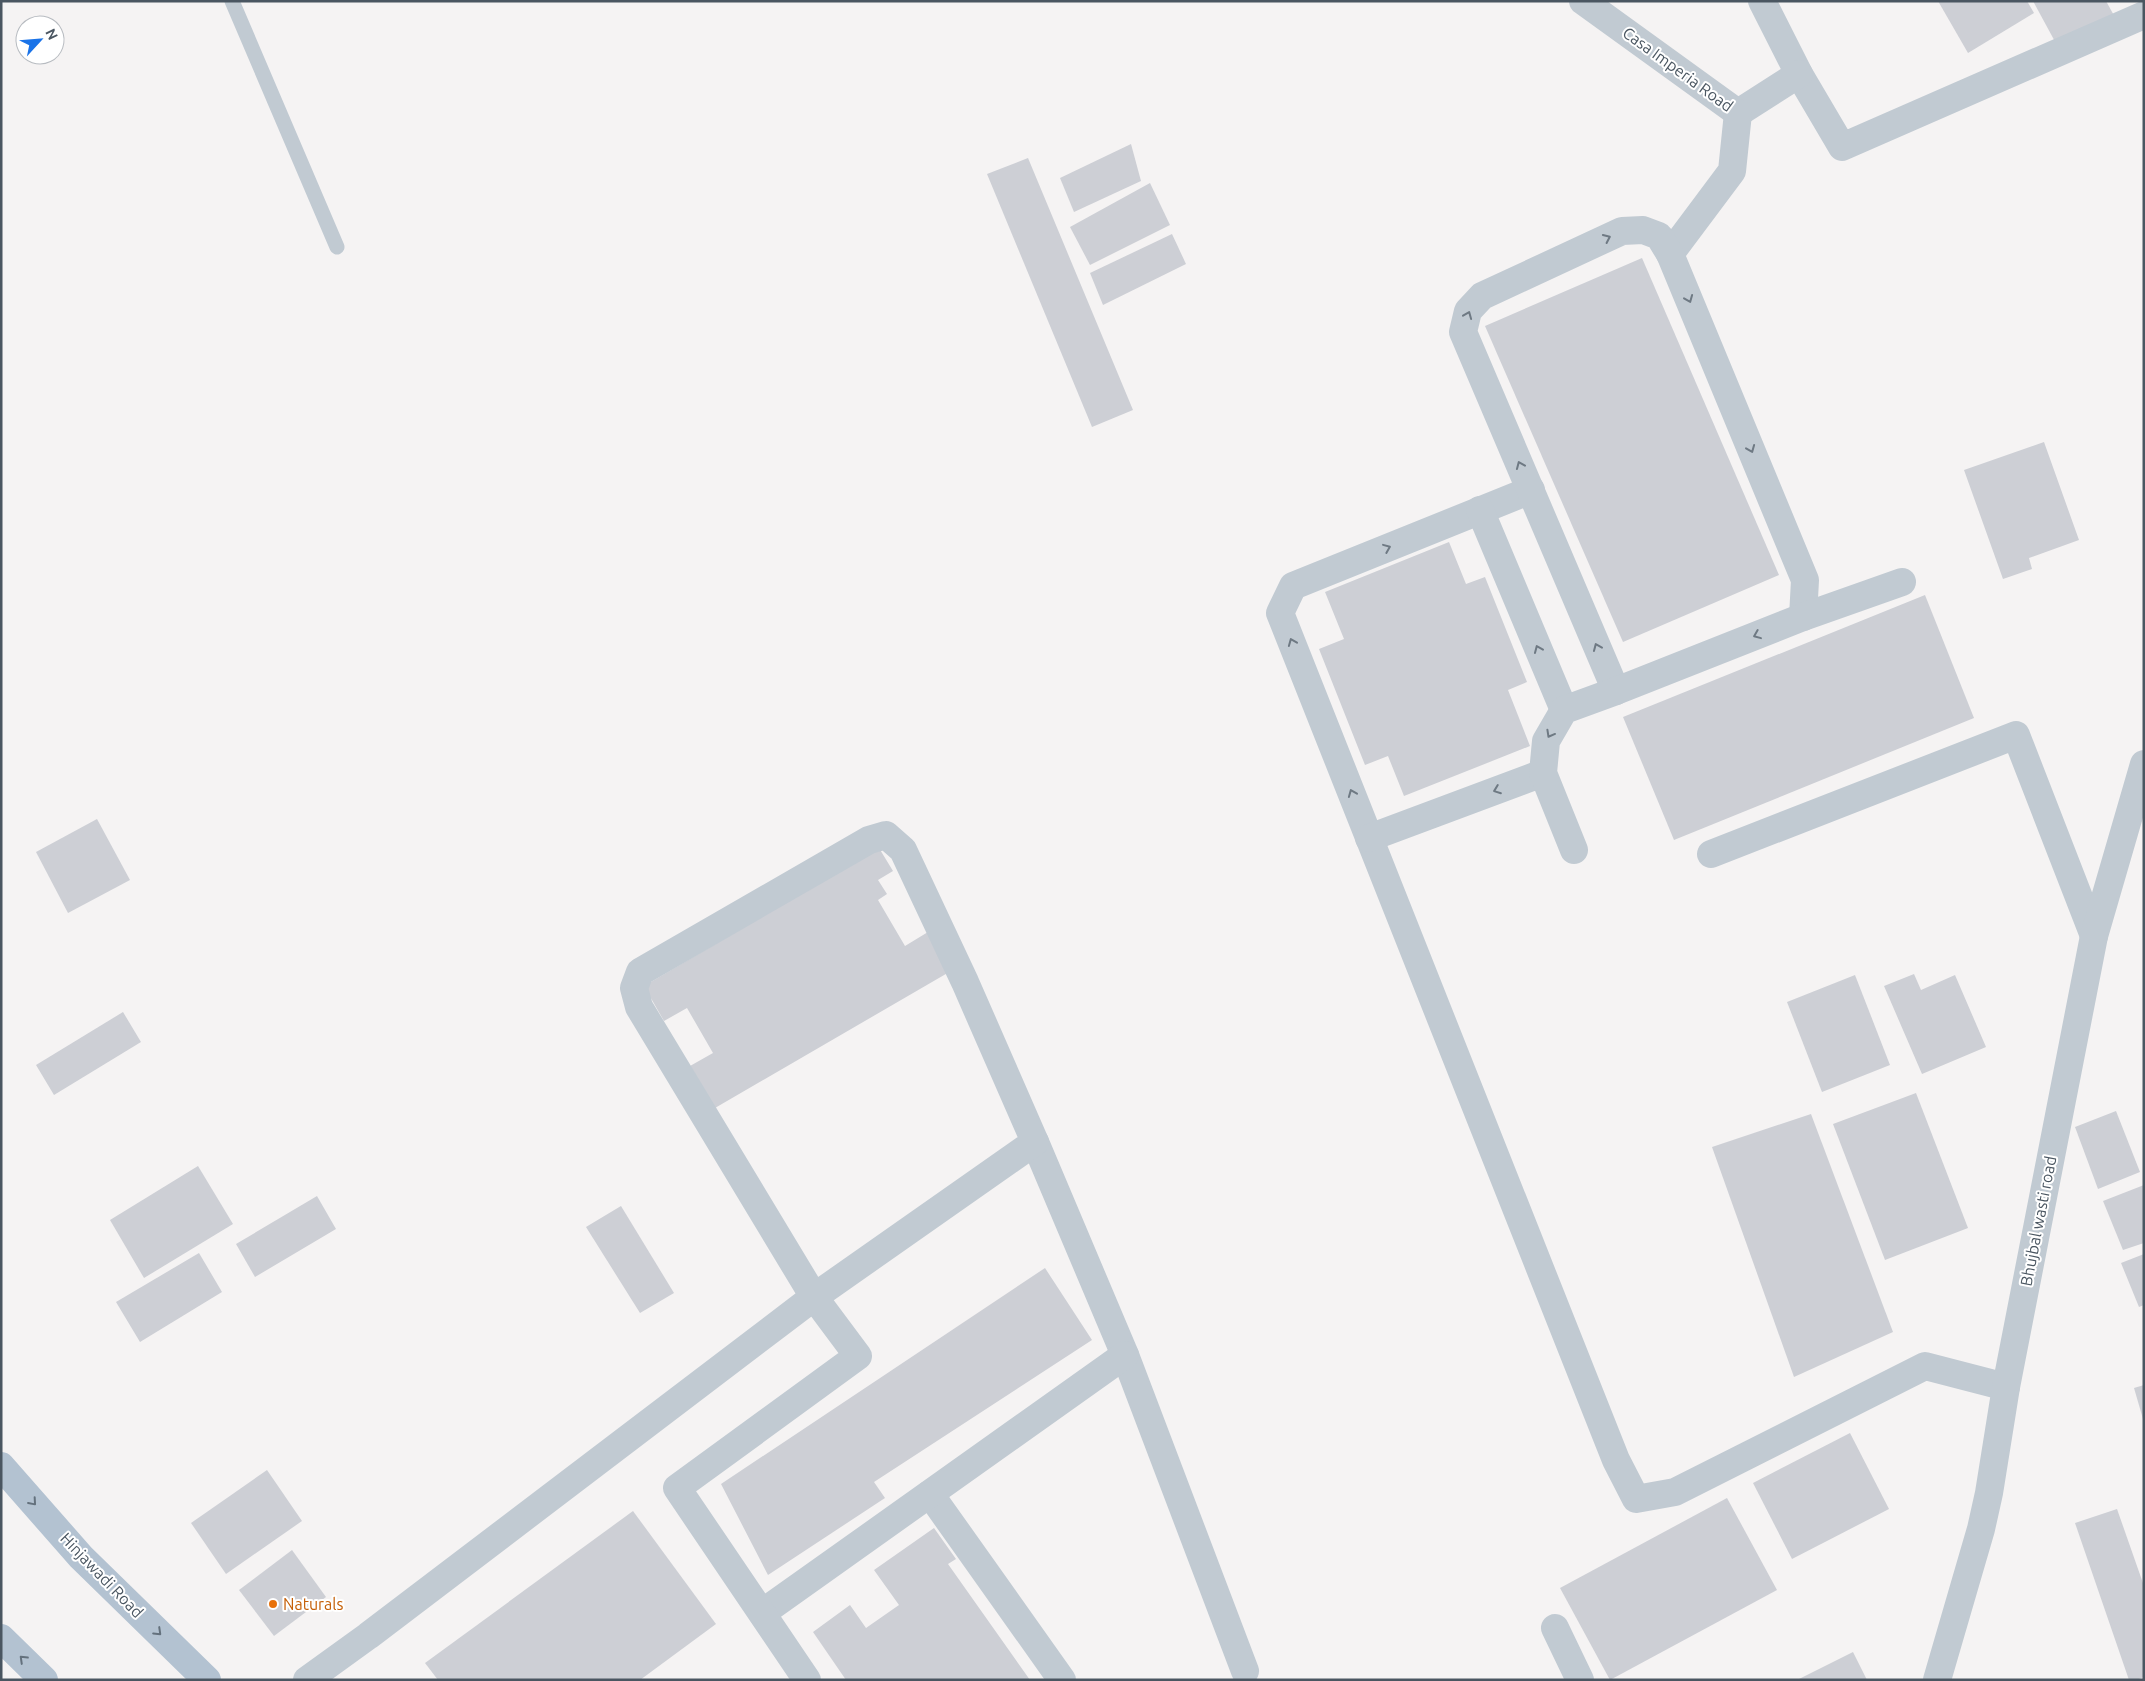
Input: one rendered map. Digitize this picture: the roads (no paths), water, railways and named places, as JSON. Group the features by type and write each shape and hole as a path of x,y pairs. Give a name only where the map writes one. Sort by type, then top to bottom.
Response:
{"main road":[{"name":"Hinjawadi Road","path":"1,1466 82,1557 207,1680"},
{"path":"1,1638 44,1680"}],"street":[{"name":"Casa Imperia Road","path":"1583,1 1738,112 1799,74"},
{"path":"1762,1 1799,74 1842,146 2144,15"},
{"path":"1670,254 1732,171 1738,112"},
{"path":"1616,692 1463,332 1468,311 1482,296 1622,231 1643,230 1659,236 1670,254 1805,580 1803,617"},
{"path":"1530,490 1293,586 1280,612 1616,1460 1636,1499 1674,1492 1925,1366 2006,1387"},
{"path":"1480,510 1564,710"},
{"path":"1574,850 1542,773 1546,741 1564,710 1616,692 1803,617 1902,582"},
{"path":"1710,854 2016,735 2094,936"},
{"name":"Bhujbal wasti road","path":"1937,1680 1982,1529 2006,1387 2094,936 2144,764"},
{"path":"1369,838 1542,773"},
{"path":"807,1680 677,1488 858,1356 814,1297 639,1007 634,988 640,972 869,840 886,835 904,850 965,982 1035,1142 1125,1355 1245,1672"},
{"path":"307,1680 368,1636 814,1297 1035,1142"},
{"path":"762,1613 1125,1355"},
{"path":"930,1494 1062,1680"},
{"path":"1555,1628 1580,1680"}],"lane":[{"path":"232,1 337,247"}],"place":[{"name":"Naturals","path":"273,1604"}]}
